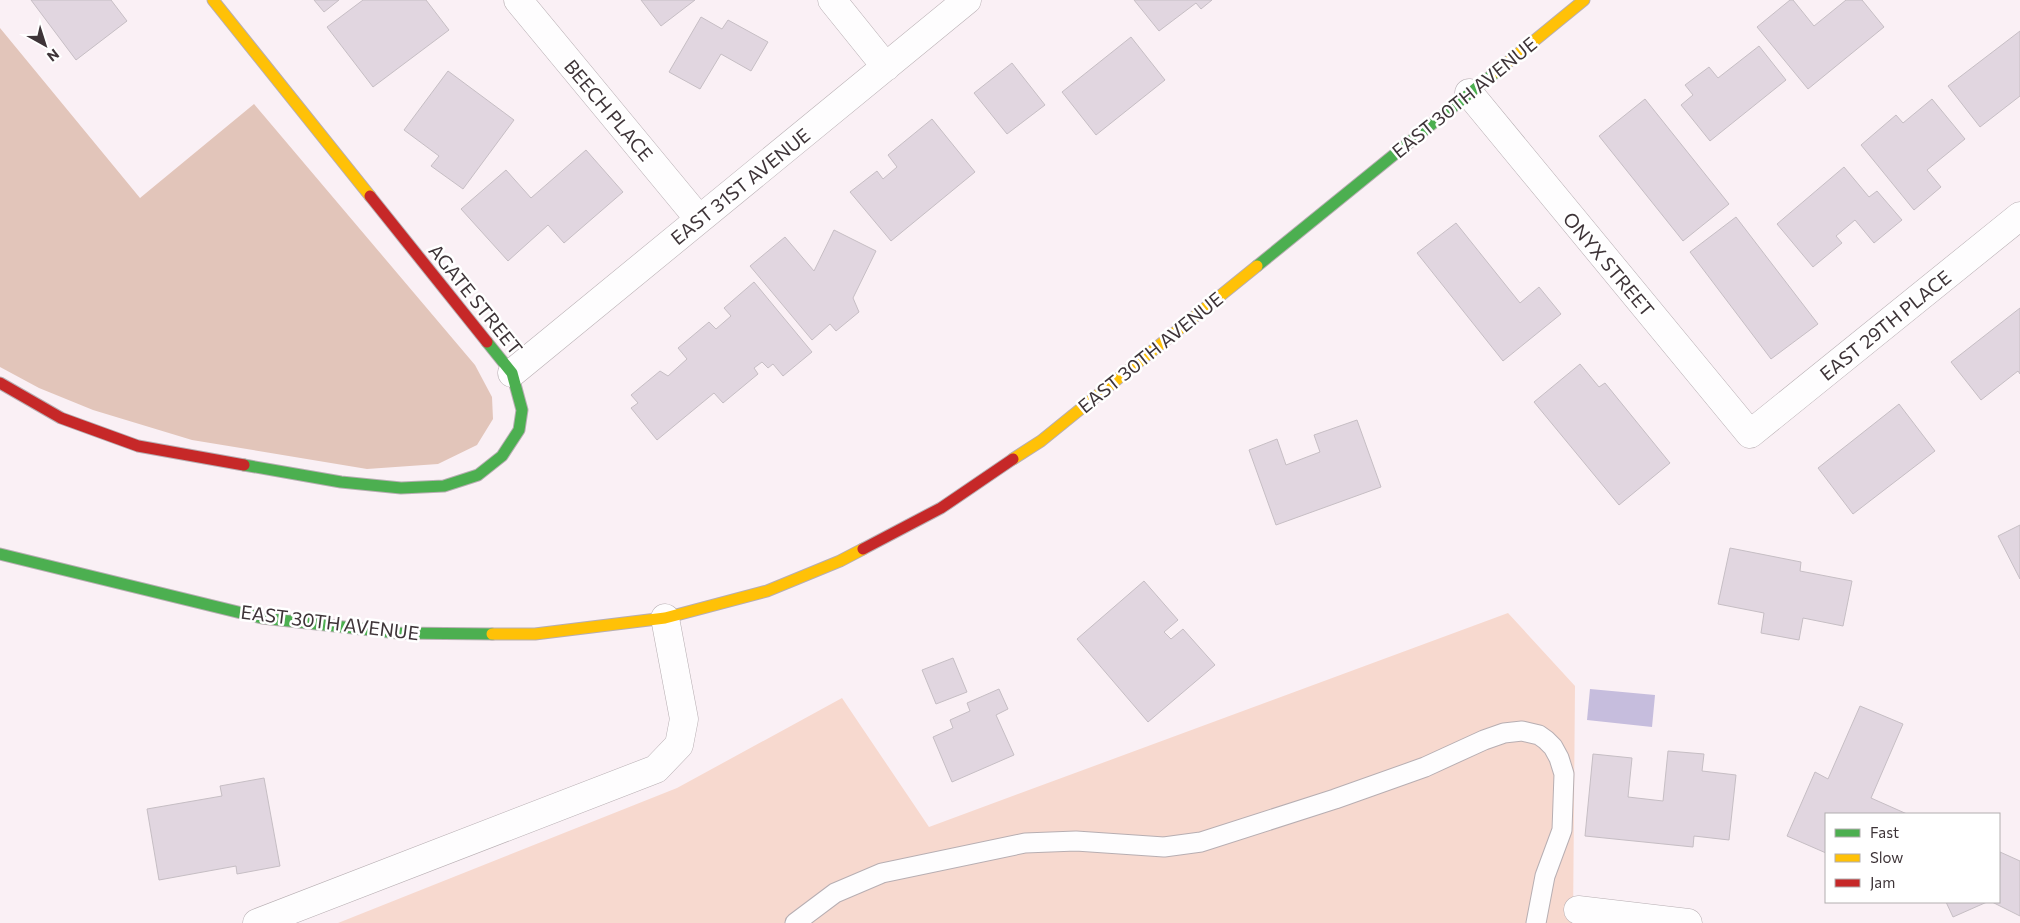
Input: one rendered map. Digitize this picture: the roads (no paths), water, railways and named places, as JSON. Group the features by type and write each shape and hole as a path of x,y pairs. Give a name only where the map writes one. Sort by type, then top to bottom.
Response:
{"main road":[{"name":"AGATE STREET","path":"0,383 61,418 138,446 341,482 401,488 444,486 478,476 502,456 519,430 522,410 512,373 213,0"},
{"name":"EAST 30TH AVENUE","path":"0,554 262,618 398,633 535,634 665,618 767,591 840,561 940,508 1040,441 1584,0"}],"street":[{"name":"BEECH PLACE","path":"518,0 699,219"},
{"path":"832,0 886,67"},
{"name":"EAST 31ST AVENUE","path":"512,373 967,0"},
{"name":"ONYX STREET","path":"1469,93 1750,434"},
{"name":"EAST 29TH PLACE","path":"1750,434 2020,216"},
{"path":"257,923 656,769 679,745 684,719 665,618"},
{"path":"1578,910 1688,923"}],"lane":[{"path":"795,923 836,893 882,873 1025,843 1076,841 1164,848 1201,842 1424,767 1504,733 1522,731 1539,735 1553,746 1564,774 1562,830 1545,876 1536,923"}]}
